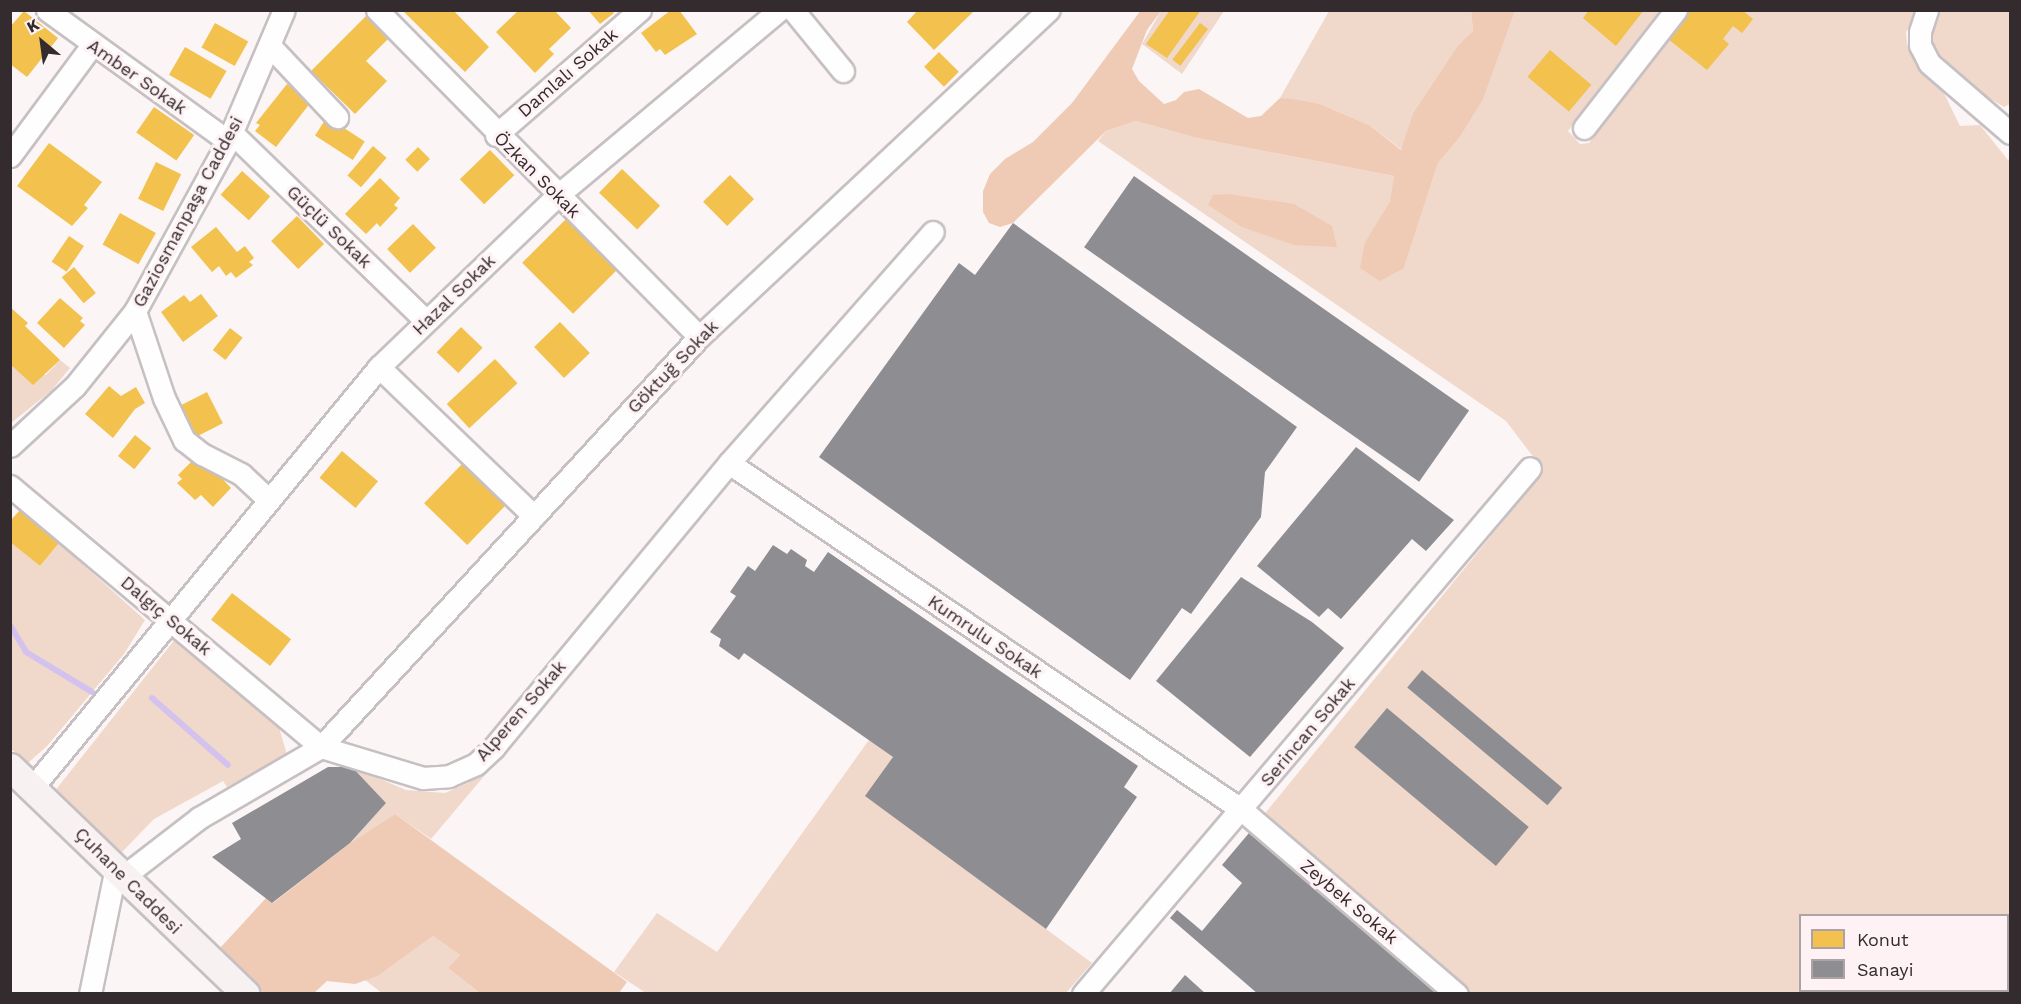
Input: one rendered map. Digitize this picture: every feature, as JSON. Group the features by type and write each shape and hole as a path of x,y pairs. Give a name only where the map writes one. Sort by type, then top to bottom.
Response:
{"main road":[{"name":"Çuhane Caddesi","path":"10,767 246,993"}],"street":[{"name":"Amber Sokak","path":"47,10 92,45 230,137"},
{"name":"Gaziosmanpaşa Caddesi","path":"10,446 75,386 135,311 230,137 284,10"},
{"name":"Özkan Sokak","path":"377,10 496,135 699,337"},
{"name":"Damlalı Sokak","path":"496,135 639,10"},
{"name":"Hazal Sokak","path":"32,788 169,618 379,367 558,195 779,10"},
{"path":"793,10 843,71"},
{"name":"Göktuğ Sokak","path":"321,747 699,337 1049,10"},
{"path":"1584,128 1676,10"},
{"path":"1927,10 1922,20 1920,45 1929,63 2010,133"},
{"path":"10,156 92,45"},
{"path":"270,46 337,117"},
{"name":"Güçlü Sokak","path":"230,137 426,321"},
{"name":"Alperen Sokak","path":"321,747 423,778 450,776 476,764 729,463 933,232"},
{"path":"135,311 164,398 184,440 202,454 240,474 268,499"},
{"path":"379,367 534,516"},
{"name":"Kumrulu Sokak","path":"729,463 1242,810"},
{"name":"Serincan Sokak","path":"1083,993 1242,810 1530,468"},
{"name":"Dalgıç Sokak","path":"10,486 321,747"},
{"path":"90,993 120,872 199,818 321,747"},
{"name":"Zeybek Sokak","path":"1242,810 1457,993"}],"shaded area":[{"path":"1141,10 1161,11 1147,30 1132,69 1139,81 1164,104 1176,100 1184,92 1199,89 1248,118 1261,116 1280,98 1320,104 1369,125 1401,150 1413,113 1458,45 1473,31 1471,11 1515,11 1483,100 1460,137 1438,163 1404,268 1380,281 1360,268 1365,242 1390,202 1394,176 1197,138 1136,121 1106,131 1013,223 1000,227 989,223 983,212 983,191 990,174 1005,159 1033,142 1072,103"},
{"path":"1161,11 1224,11 1182,74 1142,44"},
{"path":"1329,11 1471,11 1473,31 1458,45 1413,113 1402,150 1369,125 1320,104 1280,98"},
{"path":"1515,11 1663,11 1568,131 1580,144 1589,143 1691,11 1921,11 1906,32 1907,44 1938,81 1960,126 1980,125 2008,160 2010,158 2010,939 2009,940 2009,914 1799,914 1799,992 1952,992 1951,993 1441,993 1249,833 1539,477 1538,463 1506,421 1098,141 1106,131 1136,121 1197,138 1394,176 1391,202 1365,242 1404,268 1438,163 1460,137 1483,100"},
{"path":"1937,11 2010,11 2010,104 2004,107 1957,79 1929,47 1932,17"},
{"path":"1228,194 1294,204 1332,226 1337,247 1294,245 1242,227 1208,205 1213,195"},
{"path":"60,360 70,368 51,391 11,423 11,364 46,375"},
{"path":"10,542 40,566 59,543 145,620 124,654 47,746 28,763 11,749"},
{"path":"629,604 431,839 395,814 350,843 386,803 352,767 406,790 445,793 468,783 491,766"},
{"path":"176,638 278,724 287,755 227,787 223,781 154,819 122,852 54,792"},
{"path":"869,740 893,757 866,796 1092,963 1065,994 646,993 614,972 657,913 717,952"},
{"path":"395,814 627,982 619,993 480,993 448,968 460,955 433,936 378,976 355,984 327,981 314,993 264,993 220,956 221,947 266,898 273,903 350,843"},
{"path":"433,936 460,955 448,968 480,993 382,993 365,980 378,976"}],"building: Konut":[{"path":"402,10 453,10 489,47 465,72"},
{"path":"519,10 554,10 571,28 549,49 554,54 535,73 496,32"},
{"path":"588,10 612,10 614,13 600,24"},
{"path":"671,10 679,10 697,34 665,55 660,49 656,52 641,33"},
{"path":"918,10 975,10 934,50 907,22"},
{"path":"1170,10 1201,10 1167,58 1146,44"},
{"path":"1589,10 1644,10 1616,46 1583,18"},
{"path":"1691,10 1742,10 1753,19 1742,33 1733,26 1723,39 1729,44 1707,70 1668,39"},
{"path":"24,11 58,38 27,77 10,64 10,27"},
{"path":"366,16 388,39 366,61 387,81 355,114 311,71"},
{"path":"215,23 248,41 235,66 201,47"},
{"path":"1200,23 1208,29 1180,66 1172,60"},
{"path":"185,47 227,71 211,99 169,75"},
{"path":"1550,50 1591,85 1569,112 1528,77"},
{"path":"939,52 959,72 944,87 924,67"},
{"path":"287,84 311,102 276,147 255,131 260,125 256,123"},
{"path":"154,107 194,135 176,160 136,132"},
{"path":"327,117 365,142 353,160 315,135"},
{"path":"49,143 102,182 84,205 88,208 72,226 17,186"},
{"path":"373,146 387,158 361,187 347,175"},
{"path":"418,147 430,159 417,172 405,160"},
{"path":"490,150 514,175 484,204 460,179"},
{"path":"156,162 181,174 163,211 138,199"},
{"path":"622,169 660,206 637,230 599,193"},
{"path":"242,171 270,196 249,220 221,195"},
{"path":"730,175 754,199 727,226 703,202"},
{"path":"380,178 400,198 394,205 398,208 380,227 377,223 366,234 345,214"},
{"path":"120,213 156,233 138,264 103,244"},
{"path":"297,216 324,244 298,269 271,241"},
{"path":"566,219 617,270 573,314 522,263"},
{"path":"413,224 436,248 410,273 387,249"},
{"path":"216,227 237,252 245,246 254,258 249,262 253,265 236,278 231,272 226,276 219,266 212,272 191,247"},
{"path":"69,236 84,246 67,272 52,262"},
{"path":"74,267 96,293 84,303 62,277"},
{"path":"201,294 218,316 183,342 161,312 184,295 190,302"},
{"path":"60,298 83,318 80,321 85,325 64,348 37,323"},
{"path":"10,307 28,323 25,326 60,360 33,385 10,364"},
{"path":"560,322 590,353 564,378 534,347"},
{"path":"461,327 483,348 458,373 437,352"},
{"path":"230,328 243,338 225,360 213,350"},
{"path":"495,359 518,383 469,428 447,404"},
{"path":"109,386 121,396 136,387 145,403 135,409 113,438 85,414"},
{"path":"207,392 223,423 191,440 175,408"},
{"path":"135,435 151,448 134,469 118,456"},
{"path":"342,451 378,481 356,508 320,478"},
{"path":"194,459 205,469 209,465 231,488 213,507 201,495 195,500 177,483 182,479 178,475"},
{"path":"463,463 506,505 467,545 424,503"},
{"path":"20,510 59,543 40,566 10,542 10,521"},
{"path":"232,593 291,639 270,666 211,620"}],"building: Sanayi":[{"path":"1134,176 1469,411 1419,482 1084,247"},
{"path":"1013,223 1297,427 1265,472 1261,517 1191,614 1182,608 1130,680 819,457 959,263 975,275"},
{"path":"1356,447 1454,520 1426,551 1412,539 1341,619 1328,608 1319,617 1257,566"},
{"path":"773,545 787,554 791,549 807,560 805,566 814,572 828,552 1138,766 1124,787 1137,797 1046,929 865,796 893,757 744,653 739,660 719,646 721,639 710,632 736,596 730,592 748,566 755,571"},
{"path":"1241,577 1312,622 1344,648 1250,757 1156,681"},
{"path":"1422,670 1562,788 1547,805 1407,688"},
{"path":"1387,708 1529,827 1496,866 1354,747"},
{"path":"328,767 352,767 386,803 350,843 272,903 212,857 241,839 232,823"},
{"path":"1249,833 1441,994 1258,994 1170,918 1177,910 1202,931 1242,883 1222,865"},
{"path":"1185,975 1206,994 1169,994"}],"waterway":[{"path":"10,625 26,652 92,692"},
{"path":"152,698 228,765"}]}
